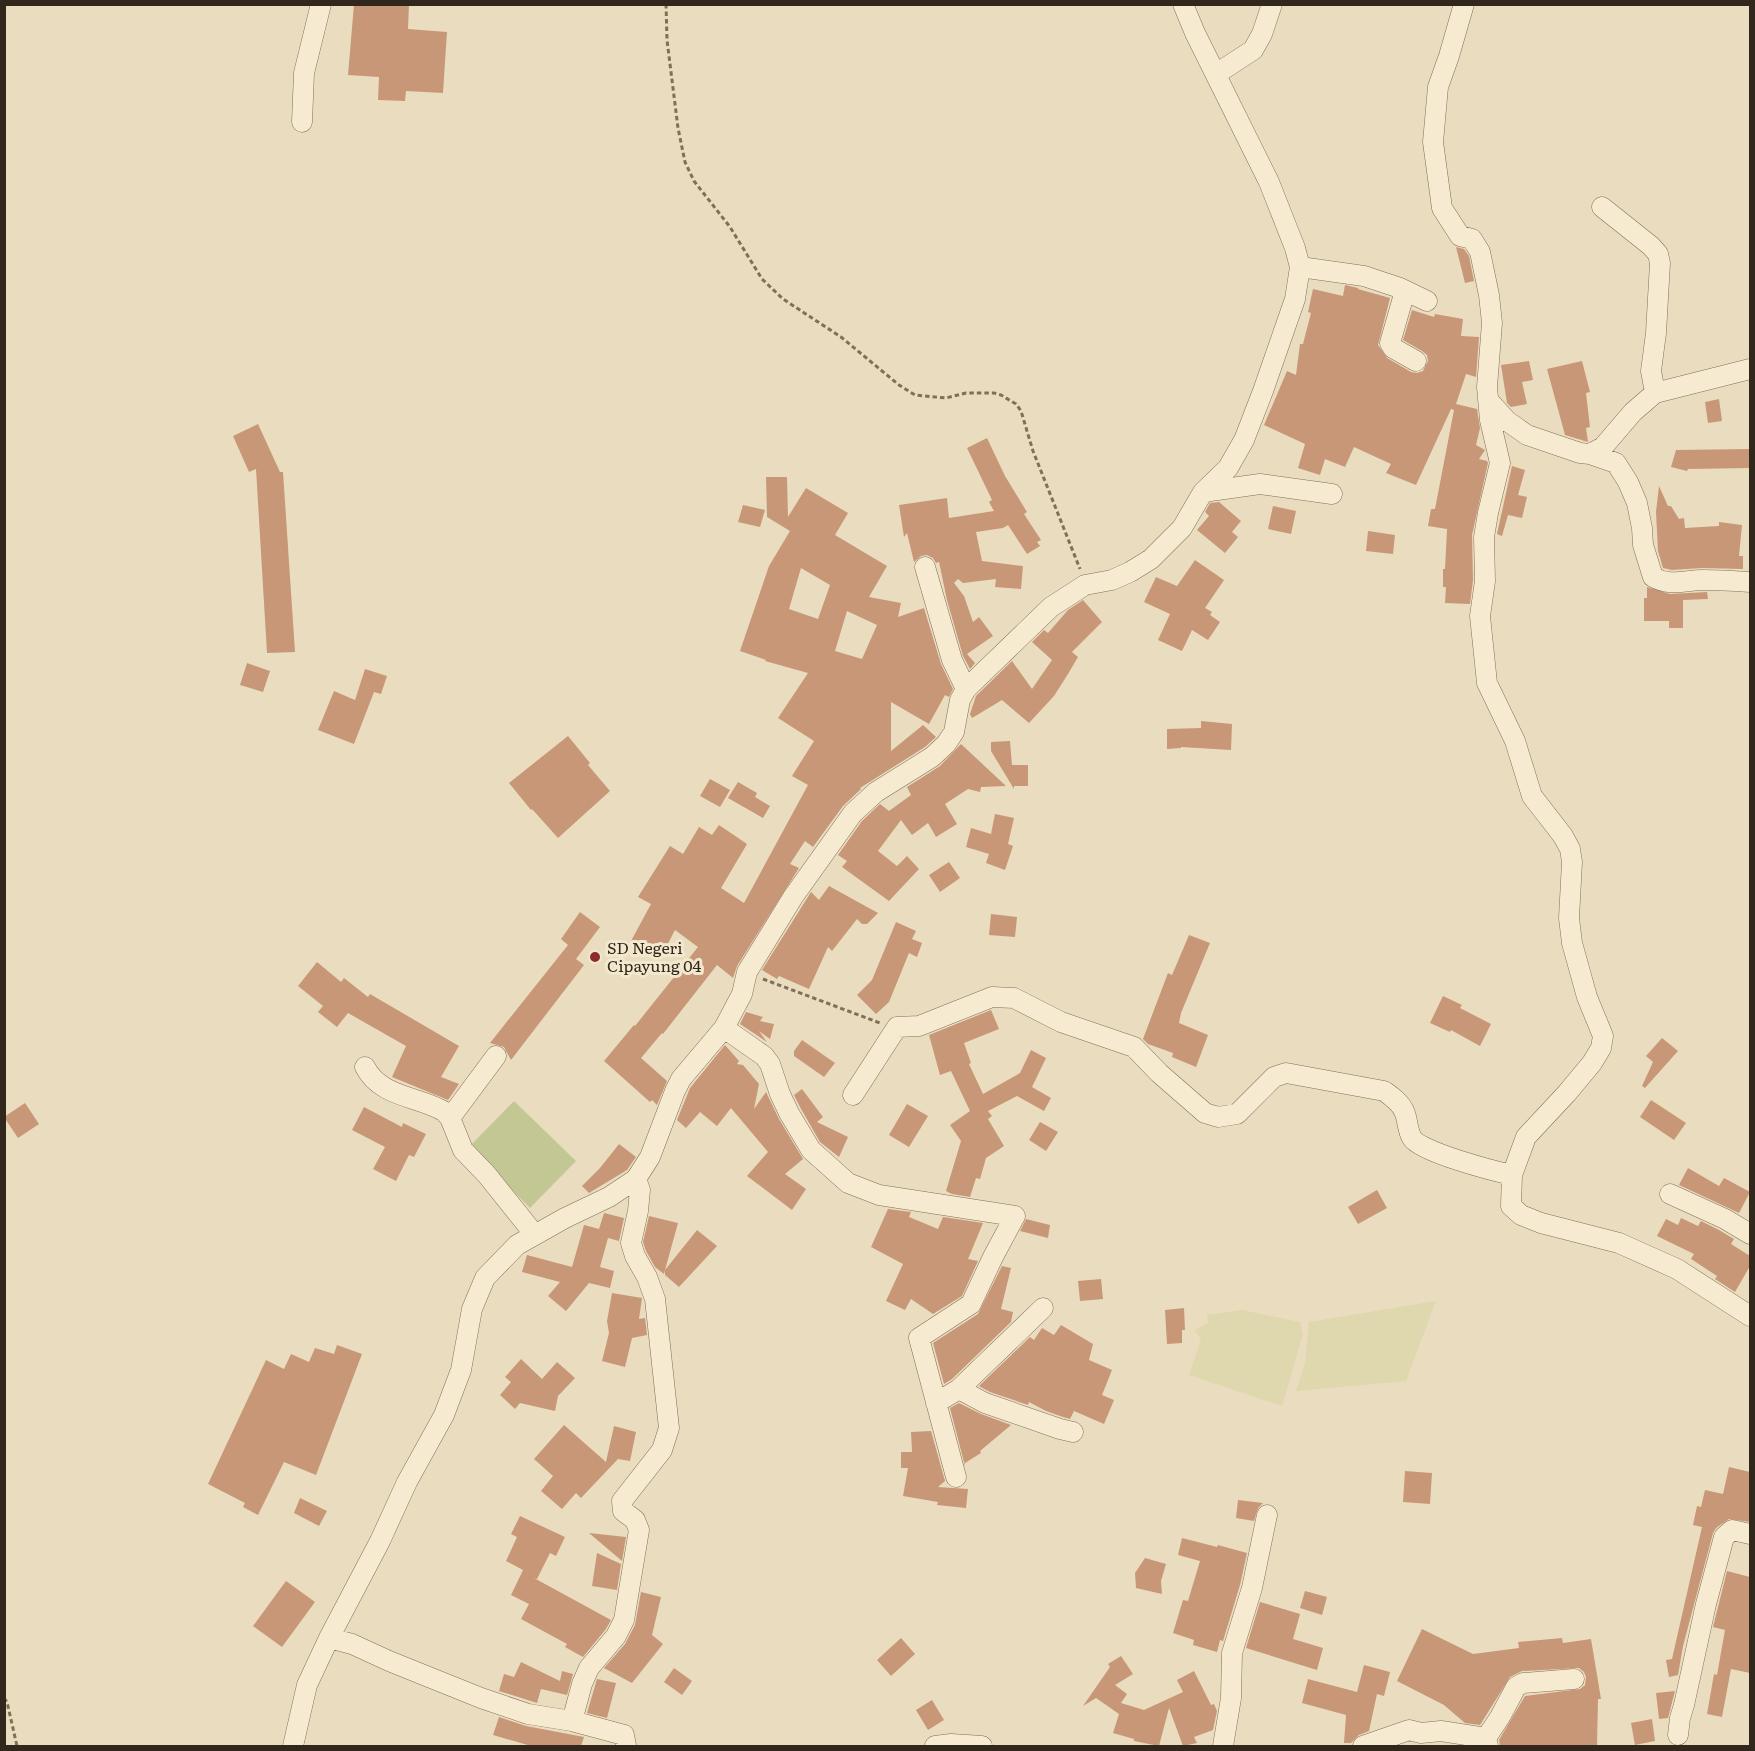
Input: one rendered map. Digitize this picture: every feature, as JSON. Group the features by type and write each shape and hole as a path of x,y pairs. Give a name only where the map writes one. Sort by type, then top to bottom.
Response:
{"street":[{"path":"302,122 304,73 321,4"},
{"path":"293,1746 307,1685 329,1638 381,1541 407,1482 444,1415 461,1370 472,1309 481,1286 492,1269 508,1252 534,1234 609,1197 636,1179 650,1157 681,1079 724,1028 742,994 747,972 793,897 853,813 876,792 932,757 946,744 954,732 960,700 966,689 1039,617 1061,599 1085,585 1112,580 1151,559 1182,528 1203,492 1228,468 1244,440 1295,299 1300,267 1269,182 1194,33 1183,4"},
{"path":"1216,74 1253,50 1262,34 1272,4"},
{"path":"1464,4 1438,87 1433,142 1442,208 1461,236 1472,239 1480,252 1492,323 1487,387 1490,420 1500,463 1484,537 1485,581 1480,616 1487,683 1515,741 1532,796 1563,836 1570,849 1572,862 1569,918 1572,943 1587,997 1603,1036 1601,1048 1592,1063 1527,1137 1512,1175 1511,1206 1521,1215 1540,1223 1619,1243 1677,1269 1750,1316"},
{"path":"1602,207 1658,254 1660,263 1656,333 1651,371 1655,393"},
{"path":"1300,267 1364,276 1427,301"},
{"path":"1405,291 1390,343 1393,348 1416,361"},
{"path":"1590,454 1603,447 1633,412 1655,393 1750,369"},
{"path":"1488,400 1507,421 1527,435 1616,463 1628,482 1636,503 1642,528 1643,545 1653,577 1668,583 1701,580 1750,582"},
{"path":"1203,492 1260,484 1332,494"},
{"path":"925,567 952,660 966,689"},
{"path":"853,1095 897,1027 919,1026 992,997 1014,998 1060,1022 1134,1047 1159,1073 1205,1113 1218,1117 1237,1114 1274,1077 1286,1073 1384,1091 1404,1111 1411,1137 1416,1142 1449,1157 1512,1175"},
{"path":"724,1028 764,1056 770,1064 789,1113 811,1150 848,1183 865,1191 888,1197 1015,1216 971,1304 920,1338 956,1477"},
{"path":"450,1118 496,1056"},
{"path":"365,1067 371,1077 382,1086 398,1095 438,1108 450,1118 463,1150 487,1175 534,1234"},
{"path":"572,1721 589,1668 616,1636 624,1620 639,1530 635,1520 623,1511 622,1501 662,1450 669,1428 655,1299 632,1244 640,1190 636,1179"},
{"path":"1670,1194 1725,1219 1750,1234"},
{"path":"936,1403 959,1389 1043,1308"},
{"path":"959,1389 986,1403 1073,1432"},
{"path":"1223,1746 1231,1698 1232,1653 1252,1588 1267,1515"},
{"path":"1678,1735 1706,1604 1724,1537 1732,1530 1750,1534"},
{"path":"329,1638 352,1644 481,1698 528,1714 572,1721 624,1735 626,1746"},
{"path":"1363,1746 1403,1730 1420,1733 1441,1731 1487,1742 1516,1687 1523,1683 1574,1679"},
{"path":"935,1746 951,1744 982,1746"}],"path":[{"path":"666,4 671,73 685,162 694,181 730,227 753,267 771,290 841,337 898,385 915,395 946,398 966,393 994,393 1016,404 1021,411 1037,461 1085,585"},
{"path":"747,972 897,1027"},
{"path":"4,1698 7,1702 17,1746"}],"shaded area":[{"path":"1436,1301 1406,1381 1296,1391 1305,1363 1309,1322"},
{"path":"1242,1310 1300,1322 1303,1334 1282,1406 1189,1375 1201,1340 1195,1330 1208,1323 1207,1315"}],"green space":[{"path":"514,1101 576,1161 530,1208 469,1147"}],"building":[{"path":"354,4 409,4 408,29 447,32 443,93 406,91 405,101 378,100 379,77 348,75"},
{"path":"1456,247 1464,249 1469,256 1474,281 1465,283"},
{"path":"1345,285 1390,298 1378,345 1387,358 1411,372 1423,371 1428,361 1427,355 1403,340 1412,310 1434,317 1435,314 1463,319 1461,336 1479,337 1476,377 1466,374 1456,404 1477,409 1480,428 1476,445 1485,450 1479,459 1488,463 1472,535 1473,580 1470,604 1445,603 1446,587 1443,587 1443,569 1445,569 1447,529 1428,526 1431,509 1435,509 1454,410 1451,409 1416,485 1386,473 1391,464 1354,447 1345,467 1325,459 1320,475 1298,468 1305,444 1264,425 1287,371 1296,375 1300,344 1303,344 1311,313 1308,312 1313,289 1343,296"},
{"path":"1529,361 1533,380 1522,382 1527,404 1511,407 1507,403 1501,365"},
{"path":"1582,361 1590,392 1586,393 1590,427 1586,428 1588,442 1565,435 1547,369"},
{"path":"1719,399 1722,421 1708,423 1705,402"},
{"path":"258,424 280,472 283,472 295,652 267,653 256,469 249,472 233,436"},
{"path":"987,438 1005,476 1027,512 1024,514 1041,540 1037,542 1040,546 1027,554 1008,525 1003,528 976,532 982,561 1023,566 1021,589 995,587 996,579 963,583 958,579 954,583 964,596 973,622 979,617 993,636 967,654 975,663 970,669 963,656 939,562 936,563 927,555 921,556 914,562 907,533 904,537 899,505 947,498 949,518 994,511 989,502 992,500 967,448"},
{"path":"1750,449 1750,468 1688,469 1687,471 1671,467 1676,450"},
{"path":"1512,466 1525,470 1518,495 1527,497 1522,518 1508,515 1502,536 1497,534"},
{"path":"766,477 787,477 788,517 806,488 848,513 835,535 887,566 869,597 901,603 898,617 924,608 941,664 953,689 949,697 945,695 929,724 891,702 891,751 923,725 936,737 925,747 860,788 843,806 813,847 805,841 790,864 799,868 737,966 733,978 717,965 663,1034 641,1058 667,1081 657,1105 652,1100 650,1102 604,1061 698,947 675,930 661,957 631,941 651,904 638,897 670,846 683,854 699,827 712,835 719,825 747,844 721,888 744,903 808,785 792,776 814,741 778,718 808,673 765,661 740,651 769,566 790,531 767,517","holes":["801,568 830,585 818,619 789,609","847,611 877,625 862,659 835,651"]},
{"path":"1659,486 1668,506 1671,506 1679,519 1684,518 1685,528 1719,526 1719,522 1742,525 1739,556 1743,556 1743,569 1672,570 1663,568 1658,551 1656,512"},
{"path":"1219,502 1241,521 1232,532 1238,537 1225,553 1197,530 1209,516 1205,512 1210,503"},
{"path":"743,505 765,510 760,527 738,522"},
{"path":"1273,506 1296,511 1291,534 1268,529"},
{"path":"1368,531 1395,535 1393,554 1366,551"},
{"path":"1195,560 1224,580 1205,608 1212,612 1210,615 1220,622 1208,640 1192,630 1182,651 1158,640 1170,614 1144,602 1156,577 1177,586"},
{"path":"1647,587 1670,594 1707,592 1708,599 1683,600 1683,628 1669,628 1669,621 1644,621 1644,598 1647,598"},
{"path":"1083,600 1102,622 1072,652 1078,657 1068,674 1054,696 1029,723 1002,700 972,718 970,714 976,696 1012,661 1032,689 1052,660 1032,642 1044,630 1048,633 1068,610"},
{"path":"247,663 270,671 263,692 240,685"},
{"path":"365,669 387,676 381,694 374,692 354,744 318,730 334,691 355,700"},
{"path":"1201,721 1232,724 1231,750 1181,747 1167,749 1167,729 1201,728"},
{"path":"568,736 610,791 558,838 509,783"},
{"path":"1010,741 1012,765 1028,765 1028,786 1014,786 1014,789 991,751 991,742"},
{"path":"961,744 1006,786 981,787 980,792 968,789 945,804 957,824 936,837 928,823 912,835 901,820 878,851 897,866 907,856 919,869 889,901 842,867 847,861 838,855 862,821 880,804 889,811 911,795 907,787 940,766"},
{"path":"710,779 730,790 720,807 700,796"},
{"path":"738,782 757,793 755,797 770,806 763,818 728,798"},
{"path":"995,814 1014,818 1008,844 1013,846 1005,870 986,863 989,854 966,847 971,828 991,834"},
{"path":"949,862 960,878 940,892 929,875"},
{"path":"829,886 878,913 867,924 862,924 857,919 832,951 828,947 809,989 779,976 777,979 762,970 811,892 819,900"},
{"path":"580,912 600,927 576,959 584,965 511,1060 504,1047 490,1043 568,945 561,939"},
{"path":"991,914 1017,917 1015,937 989,935"},
{"path":"896,922 916,931 912,939 922,943 917,957 909,953 889,1002 876,1014 857,995 872,980"},
{"path":"1189,935 1210,943 1179,1023 1208,1035 1196,1067 1172,1057 1173,1053 1148,1044 1143,1039 1168,973 1172,975"},
{"path":"317,962 341,982 344,978 368,997 370,994 459,1046 441,1077 459,1084 448,1100 392,1077 406,1046 348,1013 337,1027 318,1012 323,1006 298,986"},
{"path":"1443,996 1491,1024 1480,1046 1451,1030 1450,1032 1430,1023"},
{"path":"991,1010 999,1029 964,1043 971,1063 969,1064 983,1094 1020,1073 1031,1050 1046,1058 1032,1087 1051,1098 1044,1111 1017,1096 988,1111 992,1116 988,1119 1004,1146 986,1158 980,1179 976,1178 970,1197 946,1191 961,1141 950,1125 970,1111 951,1071 940,1075 929,1035"},
{"path":"746,1012 763,1017 760,1021 774,1024 770,1039 759,1031 767,1042 740,1024"},
{"path":"1662,1038 1678,1051 1645,1088 1642,1086 1653,1062 1646,1056"},
{"path":"802,1040 835,1063 824,1077 794,1056 794,1051"},
{"path":"725,1045 739,1061 737,1064 743,1065 759,1084 754,1109 766,1092 803,1159 785,1174 806,1189 792,1210 747,1176 768,1152 731,1108 717,1126 700,1112 686,1128 677,1120 690,1088"},
{"path":"802,1089 823,1117 817,1122 848,1137 839,1157 820,1142 800,1107 794,1095"},
{"path":"1651,1100 1686,1123 1674,1140 1640,1117"},
{"path":"25,1103 39,1124 18,1138 4,1117"},
{"path":"907,1104 928,1116 909,1147 889,1135"},
{"path":"364,1107 402,1127 403,1123 426,1134 414,1157 409,1155 396,1181 373,1169 385,1147 352,1130"},
{"path":"1040,1122 1058,1132 1046,1151 1029,1140"},
{"path":"619,1144 636,1157 627,1170 589,1193 582,1186"},
{"path":"1688,1168 1719,1186 1724,1178 1750,1192 1739,1213 1679,1185"},
{"path":"1377,1190 1387,1208 1358,1224 1348,1207"},
{"path":"888,1209 911,1212 909,1217 938,1229 943,1217 983,1223 968,1259 978,1261 962,1296 933,1314 911,1299 905,1310 886,1301 903,1264 871,1247"},
{"path":"604,1213 624,1218 619,1241 608,1238 600,1267 614,1271 610,1288 589,1283 566,1311 548,1296 560,1282 522,1272 527,1255 572,1267 584,1225 599,1229"},
{"path":"649,1216 678,1223 664,1274 655,1267 643,1242"},
{"path":"1681,1218 1698,1226 1701,1221 1719,1230 1734,1239 1731,1244 1750,1256 1750,1266 1735,1292 1715,1279 1717,1276 1691,1259 1694,1254 1657,1236 1666,1219 1678,1225"},
{"path":"1026,1219 1050,1225 1048,1238 1020,1231"},
{"path":"697,1230 717,1246 679,1287 665,1275 665,1270"},
{"path":"1002,1266 1011,1268 1001,1309 1013,1312 1011,1322 944,1384 933,1343 978,1314"},
{"path":"1101,1279 1103,1299 1080,1301 1078,1281"},
{"path":"612,1293 642,1298 639,1319 645,1318 647,1335 632,1338 625,1367 602,1361 609,1333 607,1321"},
{"path":"1184,1308 1185,1330 1182,1330 1182,1343 1167,1344 1165,1310"},
{"path":"1061,1325 1093,1344 1089,1360 1112,1370 1102,1395 1114,1400 1104,1424 1074,1411 1070,1419 1063,1417 1029,1402 1028,1405 979,1386 1030,1337 1034,1340 1042,1328 1054,1335"},
{"path":"337,1345 362,1354 316,1475 284,1462 258,1515 243,1507 245,1503 208,1484 266,1360 284,1369 291,1354 309,1362 315,1348 334,1354"},
{"path":"521,1359 542,1379 557,1362 575,1378 558,1396 555,1411 520,1403 515,1409 500,1395 511,1382 505,1377"},
{"path":"959,1403 1011,1425 980,1451 981,1453 965,1463 965,1466 950,1408"},
{"path":"564,1425 606,1462 614,1426 636,1432 630,1461 618,1459 581,1498 576,1493 562,1509 541,1491 553,1476 534,1459"},
{"path":"931,1431 945,1481 938,1487 968,1489 966,1508 937,1505 938,1502 903,1496 908,1468 901,1468 901,1452 912,1452 911,1432"},
{"path":"1729,1467 1750,1472 1750,1522 1729,1519 1713,1533 1683,1646 1678,1675 1669,1677 1666,1660 1672,1659 1702,1527 1693,1525 1697,1506 1701,1507 1705,1490 1723,1494"},
{"path":"1405,1471 1432,1473 1430,1504 1403,1502"},
{"path":"300,1498 327,1511 319,1526 294,1513"},
{"path":"1238,1500 1263,1503 1258,1508 1254,1521 1236,1518"},
{"path":"520,1516 565,1537 556,1556 550,1553 537,1579 534,1578 611,1620 583,1657 565,1647 567,1644 521,1619 529,1604 511,1595 523,1570 506,1561 517,1537 511,1534"},
{"path":"589,1533 626,1537 622,1561"},
{"path":"1182,1538 1247,1553 1240,1585 1223,1641 1220,1640 1217,1652 1193,1645 1194,1640 1173,1633 1183,1600 1188,1601 1200,1561 1178,1555"},
{"path":"597,1553 621,1564 617,1590 592,1586"},
{"path":"1145,1558 1166,1564 1161,1581 1162,1594 1136,1588 1135,1573"},
{"path":"1727,1571 1750,1577 1750,1673 1731,1669 1722,1717 1707,1714 1725,1630 1713,1627"},
{"path":"286,1581 315,1602 282,1647 253,1626"},
{"path":"1305,1591 1327,1597 1322,1615 1300,1608"},
{"path":"641,1592 661,1597 652,1635 663,1644 632,1683 604,1668 625,1644 635,1625"},
{"path":"1260,1602 1300,1614 1293,1639 1323,1648 1317,1670 1246,1648"},
{"path":"1422,1629 1473,1654 1519,1648 1518,1642 1562,1638 1563,1643 1591,1639 1601,1699 1598,1699 1597,1746 1500,1746 1499,1740 1525,1696 1580,1689 1585,1685 1586,1677 1579,1668 1522,1671 1510,1677 1480,1725 1465,1723 1444,1705 1397,1681"},
{"path":"901,1638 915,1654 891,1676 877,1660"},
{"path":"1121,1656 1133,1674 1115,1685 1127,1694 1121,1703 1144,1710 1183,1692 1177,1680 1194,1671 1211,1705 1214,1704 1217,1711 1213,1730 1194,1737 1197,1743 1183,1746 1169,1708 1159,1746 1134,1741 1134,1739 1113,1733 1119,1714 1096,1698 1083,1706 1110,1667 1108,1664"},
{"path":"521,1662 560,1681 562,1671 573,1674 567,1695 541,1689 537,1703 499,1691 504,1674 514,1677"},
{"path":"1364,1665 1390,1672 1384,1696 1377,1694 1369,1731 1359,1735 1351,1743 1344,1743 1346,1715 1302,1703 1308,1679 1357,1692"},
{"path":"674,1668 692,1681 682,1695 664,1682"},
{"path":"597,1679 616,1683 607,1718 587,1713"},
{"path":"1675,1691 1668,1718 1659,1719 1656,1693"},
{"path":"932,1700 944,1720 928,1730 916,1710"},
{"path":"499,1717 526,1726 584,1737 581,1746 531,1746 493,1735"},
{"path":"1652,1719 1655,1741 1635,1745 1631,1723"}],"place":[{"name":"SD Negeri Cipayung 04","path":"595,957"}]}
